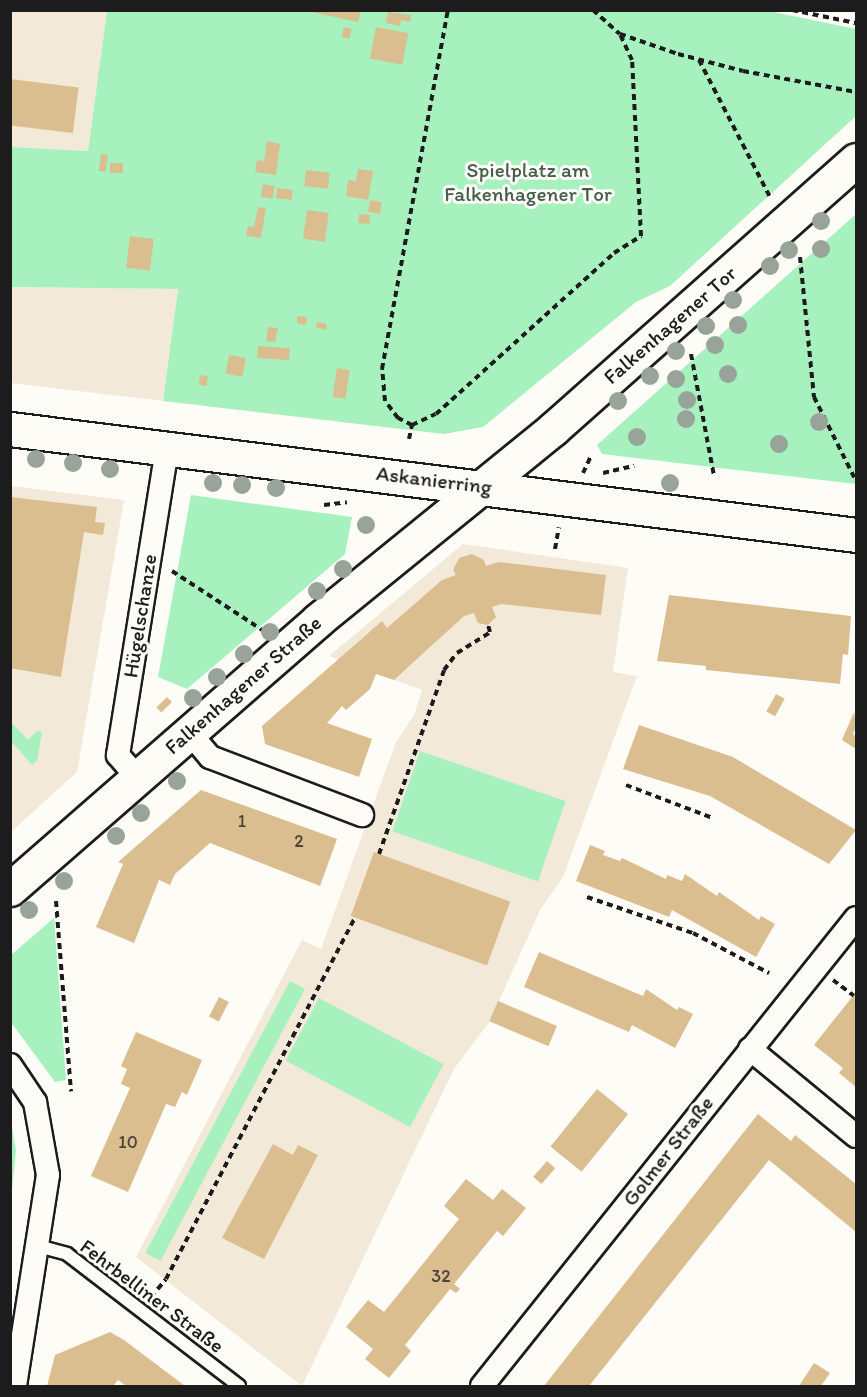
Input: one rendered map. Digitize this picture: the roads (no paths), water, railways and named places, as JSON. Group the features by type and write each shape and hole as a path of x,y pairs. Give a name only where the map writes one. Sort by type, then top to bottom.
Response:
{"street":[{"name":"Falkenhagener Tor","path":"480,486 553,429 856,160"},
{"name":"Askanierring","path":"10,429 480,486 856,535"},
{"name":"Hügelschanze","path":"137,777 118,754 167,448"},
{"name":"Falkenhagener Straße","path":"10,889 189,732 480,486"},
{"path":"189,732 210,757 363,815"},
{"name":"Golmer Straße","path":"482,1386 856,918"},
{"path":"750,1049 856,1136"},
{"path":"10,1065 33,1097 46,1150 47,1192 15,1386"}],"lane":[{"name":"Fehrbelliner Straße","path":"38,1246 66,1254 239,1386"}],"park label":[{"name":"Spielplatz am Falkenhagener Tor","path":"528,182"}]}
